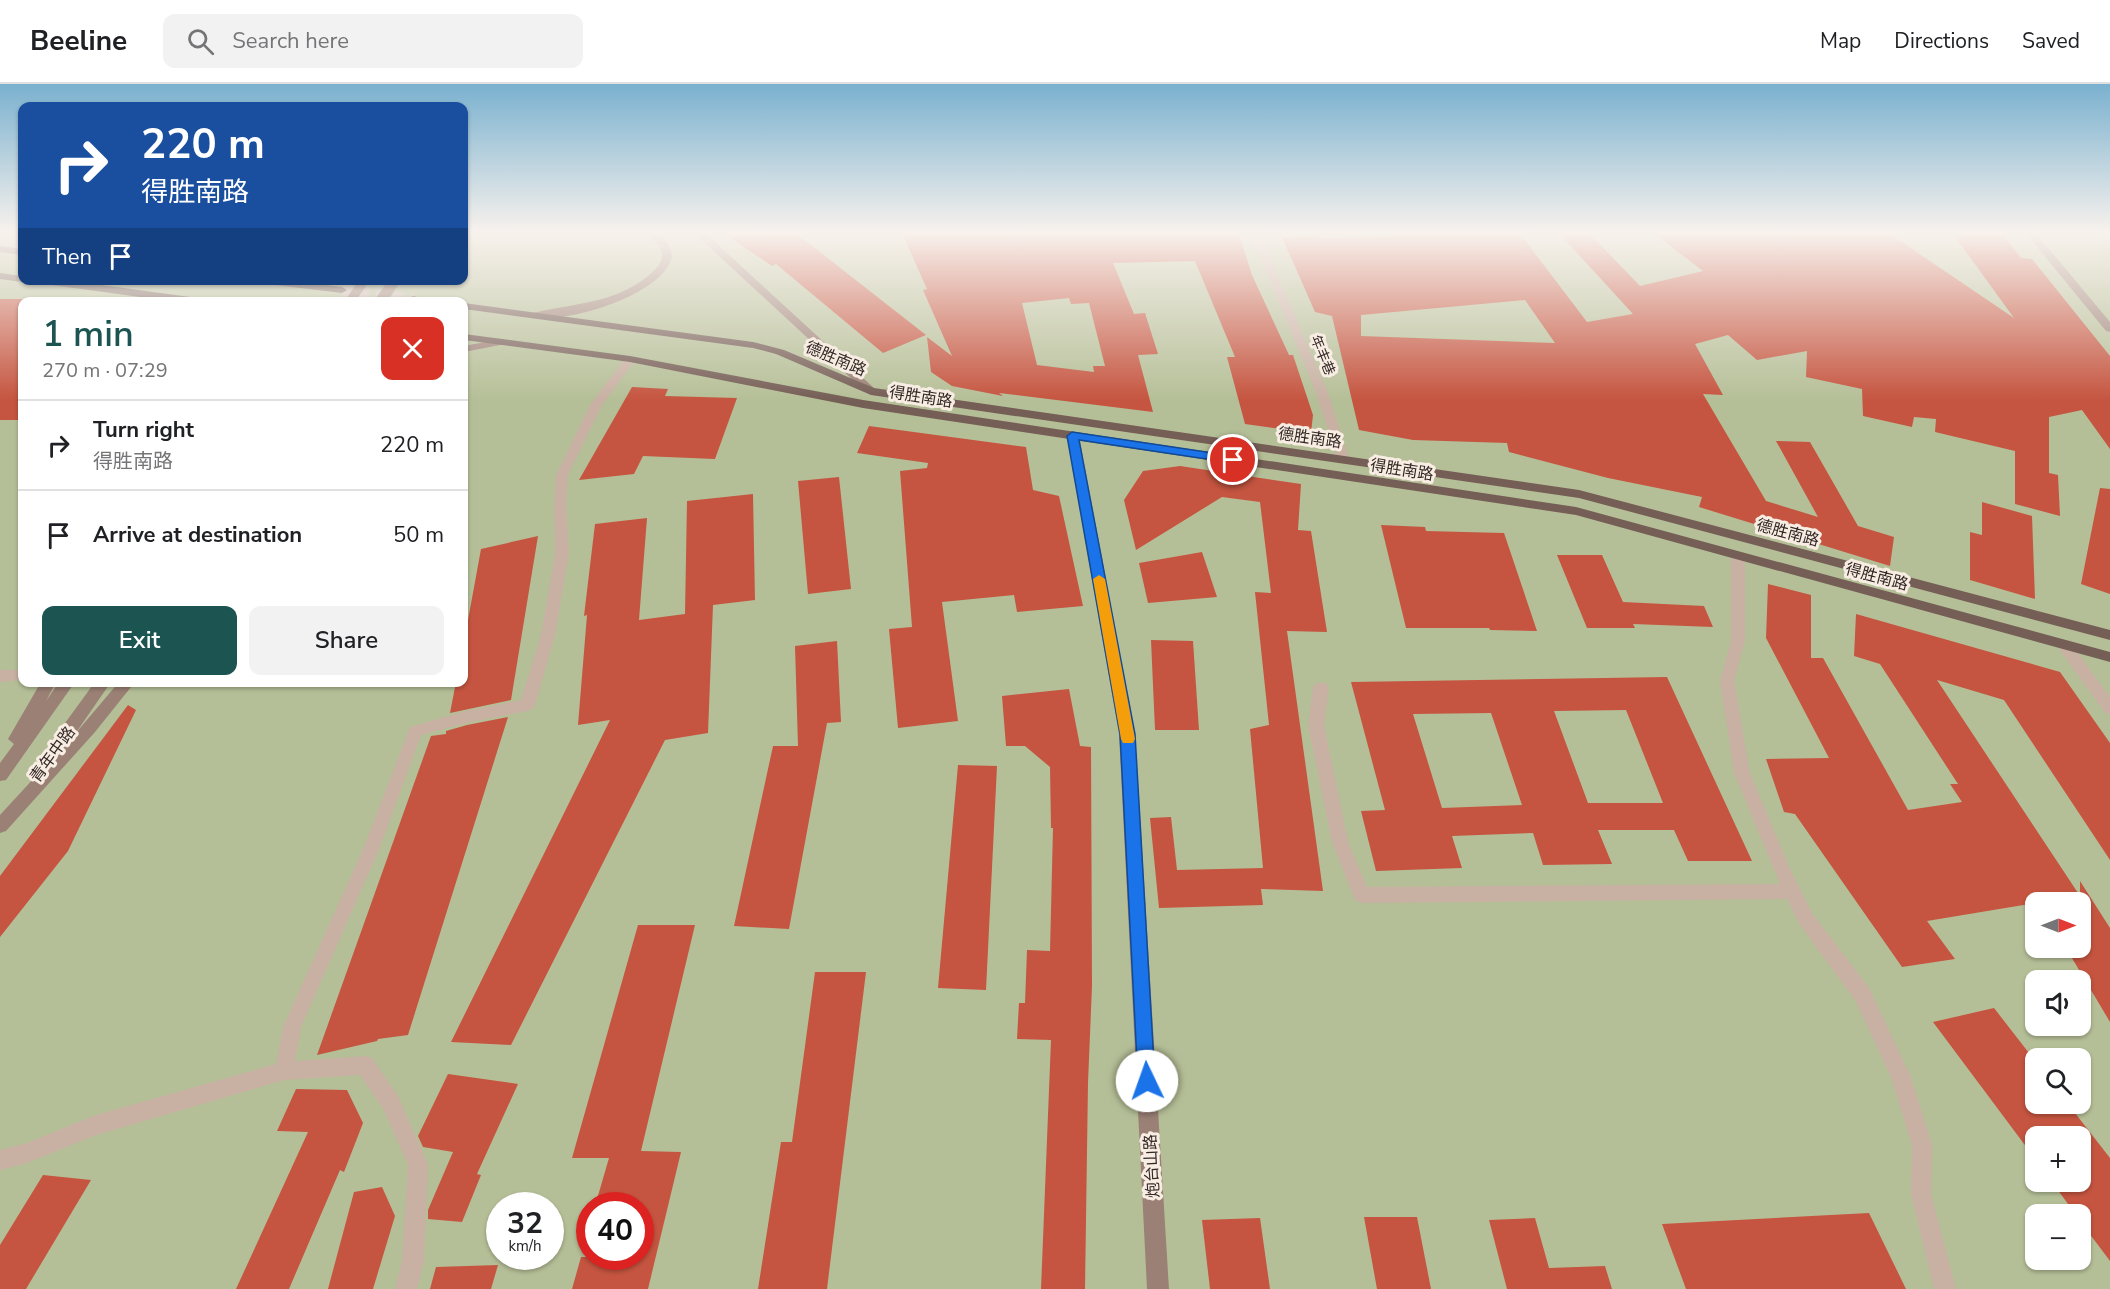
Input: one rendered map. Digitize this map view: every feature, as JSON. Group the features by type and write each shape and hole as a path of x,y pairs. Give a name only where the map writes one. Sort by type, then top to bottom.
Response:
{"main road":[{"path":"94,287 169,297"},
{"path":"319,287 342,290"},
{"path":"537,315 612,301 638,287"},
{"path":"758,287 871,391"},
{"path":"2075,287 2110,329"},
{"name":"德胜南路","path":"468,306 753,345 780,352 871,391 1579,494 2110,635"},
{"name":"得胜南路","path":"468,338 630,359 863,404 1576,511 2110,657"},
{"path":"468,348 501,342"},
{"name":"炮台山路","path":"1072,436 1128,734 1158,1289"},
{"path":"0,766 46,687"},
{"name":"青年中路","path":"0,775 64,687"},
{"name":"青年中路","path":"0,826 100,687"},
{"path":"0,826 90,728 124,687"}],"street":[{"name":"年丰巷","path":"1278,287 1322,393 1343,458"},
{"path":"285,1071 292,1027 372,847 415,731 466,717 527,705 548,635 562,554 560,505 562,476 596,405 630,359"},
{"path":"1738,556 1738,641 1727,681 1742,773 1806,919 1862,994 1900,1075 1922,1145 1921,1194 1945,1289"},
{"path":"2064,645 2110,709"},
{"path":"0,676 18,675"},
{"path":"1320,687 1316,725 1318,736 1340,842 1361,895 1792,891"},
{"path":"0,1160 27,1153 96,1125 285,1071 364,1065 391,1104 418,1165 412,1260 406,1289"}],"green space":[{"path":"0,287 2110,287 2110,1289 0,1289"}],"building":[{"path":"804,287 865,287 926,335 883,353"},
{"path":"926,287 1123,287 1134,314 1145,313 1158,354 1138,355 1153,412 999,393 1003,396 952,386 931,372 927,337 952,356 923,290 927,289","holes":["1069,298 1071,304 1089,303 1105,366 1093,366 1094,372 1037,365 1022,303"]},
{"path":"1206,287 1258,287 1289,355 1293,355 1313,415 1311,433 1245,424 1227,357 1235,357"},
{"path":"1304,287 1561,287 1587,322 1633,314 1608,287 1969,287 2014,318 1992,287 2055,287 2110,356 2110,449 2082,410 2049,417 2049,473 2058,475 2060,516 2015,504 2015,451 1935,432 1936,419 1914,417 1912,427 1863,416 1862,389 1806,377 1807,351 1757,360 1728,335 1695,344 1723,395 1703,394 1766,501 1818,517 1776,441 1810,442 1858,526 1894,537 1890,566 1699,507 1702,497 1608,478 1509,452 1507,443 1413,440 1359,430 1332,316 1315,312","holes":["1525,300 1555,343 1361,336 1361,315"]},
{"path":"0,299 18,299 18,420 0,420"},
{"path":"632,387 668,389 665,396 737,398 715,459 643,456 634,474 579,480"},
{"path":"869,426 1026,447 1033,490 1059,496 1083,606 1017,612 1014,595 942,602 958,721 898,728 889,629 912,627 900,471 927,468 928,463 857,453"},
{"path":"1180,466 1301,484 1298,530 1311,531 1327,632 1287,631 1323,891 1261,889 1263,905 1159,908 1150,818 1171,817 1177,870 1263,868 1250,729 1269,725 1255,592 1271,593 1260,502 1222,497 1136,550 1124,500 1143,471"},
{"path":"839,477 851,589 808,594 798,481"},
{"path":"2100,488 2110,489 2110,594 2081,584"},
{"path":"753,494 755,600 713,605 708,733 665,740 511,1045 451,1042 610,720 578,725 587,615 584,616 595,524 647,518 639,620 685,614 687,501"},
{"path":"1982,502 2032,516 2035,599 1970,580 1970,532 1982,535"},
{"path":"1381,525 1425,527 1426,531 1504,533 1537,631 1490,630 1489,628 1406,628"},
{"path":"538,536 511,700 450,713 455,687 468,687 468,620 481,549"},
{"path":"1202,552 1217,597 1148,603 1139,563"},
{"path":"1557,555 1602,555 1623,602 1704,606 1713,627 1633,624 1635,628 1587,628"},
{"path":"1768,584 1811,595 1811,658 1823,658 1908,810 1962,802 1950,784 1958,784 1880,664 1854,656 1856,614 2060,672 2110,743 2110,860 2004,700 1937,680 2077,892 2025,892 2025,905 1927,921 1955,959 1902,967 1795,814 1784,812 1766,759 1829,758 1766,638"},
{"path":"1151,640 1193,641 1199,730 1155,730"},
{"path":"837,641 841,722 827,723 789,929 734,926 773,746 798,746 795,646"},
{"path":"1667,677 1752,861 1688,861 1674,830 1598,830 1612,864 1543,865 1533,833 1452,836 1462,868 1376,871 1361,811 1385,810 1351,682","holes":["1626,710 1663,803 1588,803 1554,711","1491,713 1522,805 1442,808 1413,714"]},
{"path":"1069,689 1080,746 1091,747 1092,986 1085,1289 1041,1289 1051,1040 1017,1039 1019,1003 1025,1003 1027,950 1050,951 1053,828 1051,828 1050,767 1025,746 1006,746 1002,696"},
{"path":"128,705 136,710 68,851 0,937 0,876"},
{"path":"508,717 408,1035 378,1039 317,1055 431,736 446,734 446,731 467,725"},
{"path":"958,765 997,766 986,990 938,988"},
{"path":"2080,881 2087,892 2080,892"},
{"path":"2091,898 2110,928 2110,1022 2091,990 2091,970 2079,970 2072,958 2091,958"},
{"path":"638,925 695,925 641,1151 681,1152 654,1264 654,1192 599,1192 609,1158 572,1158"},
{"path":"815,972 866,972 827,1289 758,1289 781,1142 792,1142"},
{"path":"1994,1008 2025,1048 2025,1114 2076,1114 2085,1126 2025,1126 2025,1145 1933,1022"},
{"path":"448,1074 518,1084 477,1174 481,1175 462,1222 428,1219 428,1210 453,1152 423,1147 418,1136"},
{"path":"296,1089 347,1090 363,1123 344,1172 340,1170 289,1289 236,1289 308,1132 277,1131"},
{"path":"2091,1134 2110,1158 2110,1261 2091,1236 2091,1204 2068,1204 2059,1192 2091,1192"},
{"path":"43,1175 91,1180 26,1289 0,1289 0,1245"},
{"path":"382,1187 395,1216 373,1289 328,1289 354,1192"},
{"path":"1869,1213 1906,1289 1686,1289 1662,1224"},
{"path":"1364,1217 1417,1217 1431,1289 1377,1289"},
{"path":"1260,1218 1270,1289 1210,1289 1202,1220"},
{"path":"1535,1218 1549,1268 1605,1266 1612,1289 1507,1289 1489,1220"},
{"path":"486,1265 486,1270 497,1270 491,1289 430,1289 436,1267"},
{"path":"577,1270 653,1270 648,1289 572,1289"}],"tunnel":[{"path":"342,290 397,297"}],"slow traffic":[{"path":"1099,579 1128,739"}],"route":[{"path":"1147,1081 1128,734 1072,436 1233,460"}]}
